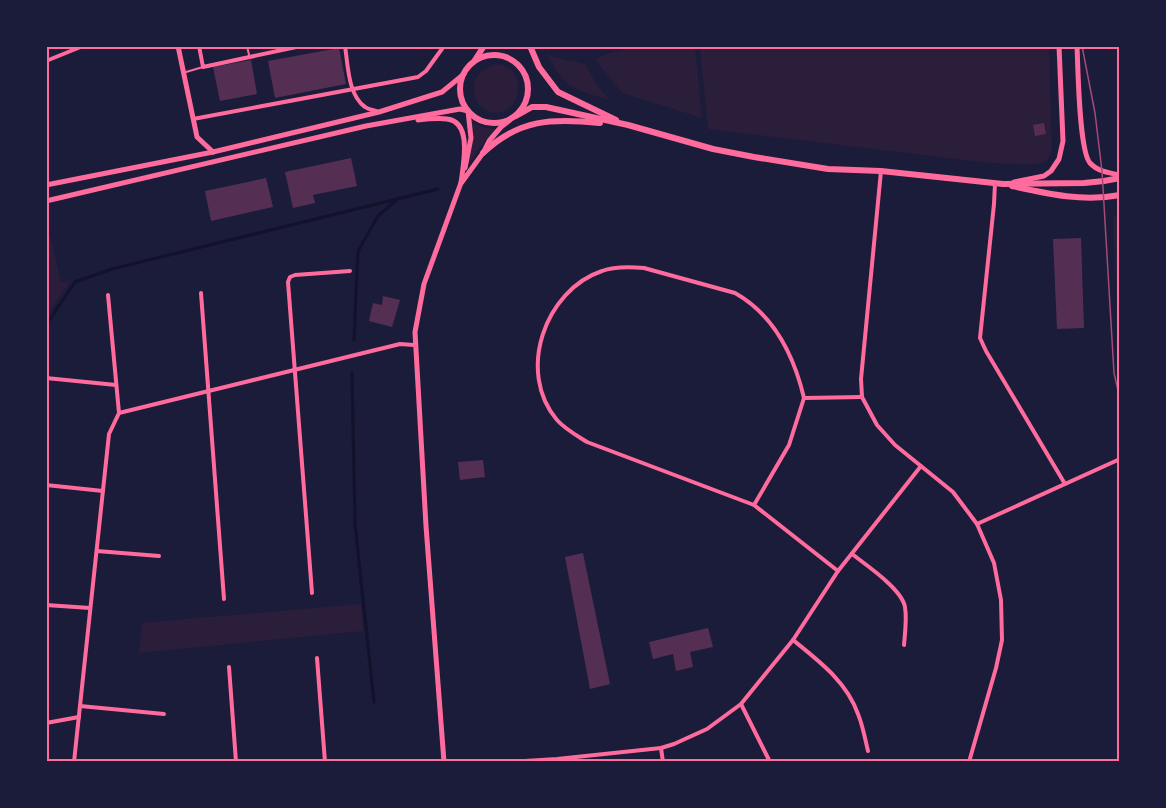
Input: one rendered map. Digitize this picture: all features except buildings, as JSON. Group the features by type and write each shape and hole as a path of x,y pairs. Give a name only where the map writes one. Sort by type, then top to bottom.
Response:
{"main road":[{"path":"178,46 197,137 213,152"},
{"path":"475,61 484,46"},
{"path":"530,46 539,67 558,92 627,125"},
{"path":"1003,184 1044,176 1051,171 1059,159 1063,141 1059,46"},
{"path":"1077,46 1081,123 1086,158 1093,167 1119,177"},
{"path":"500,55 508,58 522,69 526,76 528,93 526,102 513,118 496,124 476,118 462,103 460,83 464,74 471,64 483,57 500,55"},
{"path":"46,185 213,152 380,112 442,92 464,74"},
{"path":"461,183 501,127 532,107 546,107 627,125 713,149 828,169 881,171 1003,184 1053,195 1085,198 1119,195"},
{"path":"46,201 401,120 460,109 468,111"},
{"path":"444,762 414,345 424,284 461,183 471,138 468,111"},
{"path":"401,120 448,119 456,122 461,128 465,145 461,183"},
{"path":"483,153 496,141 513,131 548,120 627,125"},
{"path":"1003,184 1084,183 1119,177"}],"street":[{"path":"46,61 83,46"},
{"path":"199,46 203,67 301,46"},
{"path":"345,46 352,89 363,105 380,112"},
{"path":"193,119 418,77 426,71 444,46"},
{"path":"881,171 861,379 862,397 877,424 895,445 953,492 977,524 994,563 1001,600 1002,640 969,762"},
{"path":"994,183 994,204 980,338 1065,484"},
{"path":"754,505 789,445 804,398 787,349 768,320 746,300 735,294 644,268 631,267 602,271 572,289 551,314 540,343 538,363 542,390 557,420 568,431 587,441 754,505 838,571"},
{"path":"312,593 288,282 295,274 350,271"},
{"path":"201,292 224,599"},
{"path":"74,762 109,434 119,413 108,295"},
{"path":"119,413 400,344 414,345"},
{"path":"46,378 116,385"},
{"path":"804,398 862,397"},
{"path":"977,524 1119,459"},
{"path":"508,762 557,760 662,748 707,729 741,704 793,640 838,571 921,466"},
{"path":"46,485 103,491"},
{"path":"97,551 159,556"},
{"path":"852,554 896,589 902,597 905,612 904,645"},
{"path":"46,605 90,608"},
{"path":"793,640 826,666 845,688 858,713 868,751"},
{"path":"317,658 326,762"},
{"path":"229,667 236,762"},
{"path":"741,704 770,762"},
{"path":"80,706 164,714"},
{"path":"46,723 79,717"},
{"path":"662,748 663,762"}],"lane":[{"path":"247,46 249,57"},
{"path":"183,73 203,67"}],"shaded area":[{"path":"637,46 695,47 702,118 622,93 595,59"},
{"path":"700,47 1049,47 1052,151 1045,162 1004,164 708,129"},
{"path":"546,52 553,57 585,64 602,92 610,100 571,86 559,74"},
{"path":"500,64 511,70 517,78 518,86 514,102 509,108 495,113 486,110 476,100 474,83 483,70"},
{"path":"471,122 484,128 498,129 486,139 468,165 474,135"},
{"path":"1120,214 1119,357 1113,216"},
{"path":"46,218 61,283 70,281 47,315"},
{"path":"361,604 363,631 139,653 142,623"}],"waterway":[{"path":"46,325 75,282 112,269 438,189"},
{"path":"354,340 358,251 378,216 399,198"},
{"path":"352,373 355,524 374,702"}],"tram line":[{"path":"1082,46 1095,113 1102,171 1114,373 1120,399"}]}
